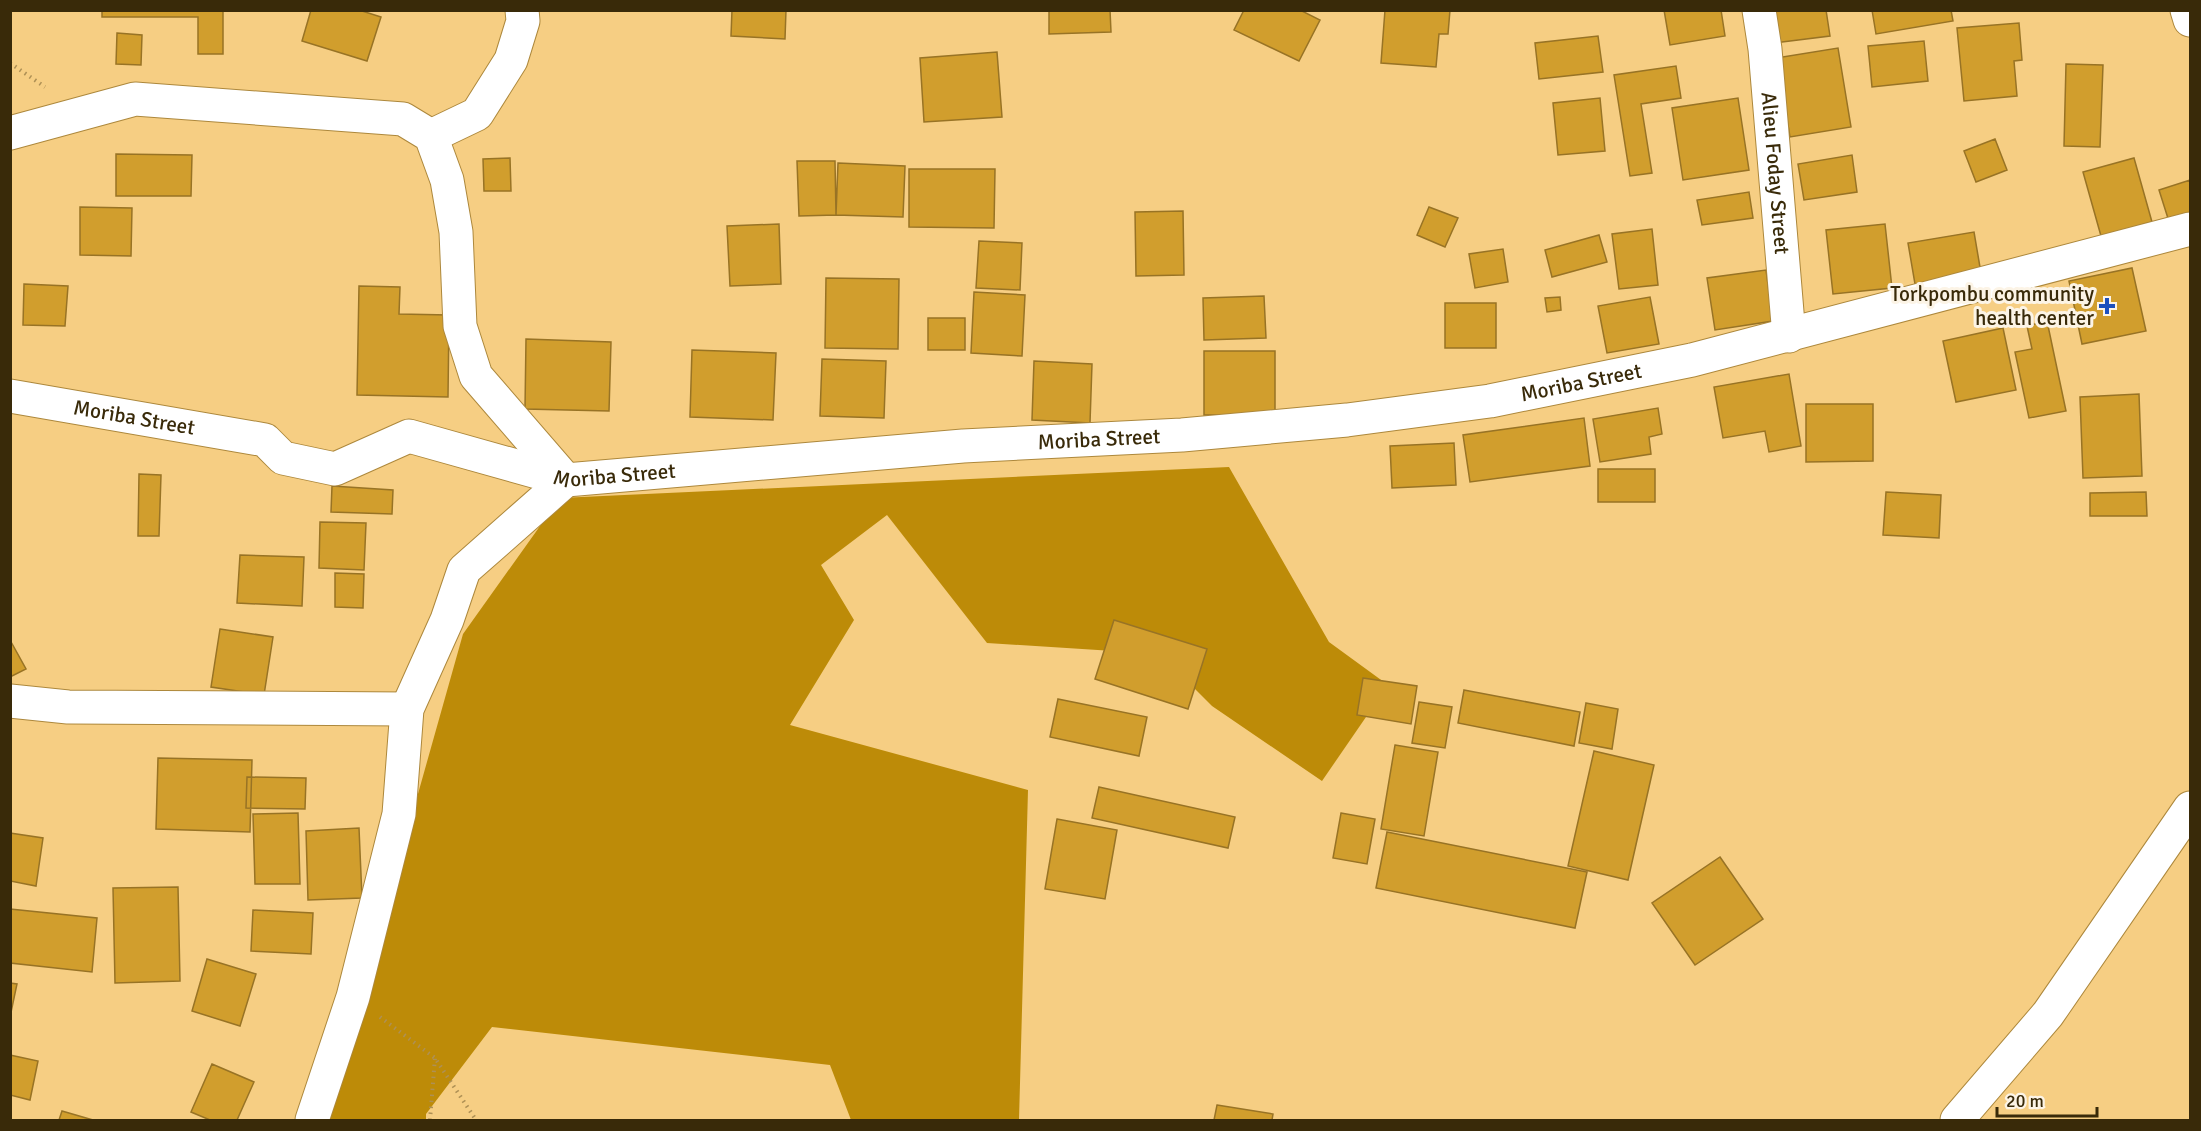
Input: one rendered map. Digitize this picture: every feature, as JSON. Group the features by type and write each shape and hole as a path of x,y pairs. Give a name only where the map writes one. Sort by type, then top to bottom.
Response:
{"main road":[{"path":"431,136 477,114 511,60 523,21 522,10"},
{"name":"Alieu Foday Street","path":"1759,10 1765,50 1789,336"},
{"path":"2187,10 2190,20"},
{"path":"10,133 135,99 403,119 431,136 447,180 456,232 460,326 476,376 566,480 464,570 447,620 407,709 399,814 353,997 312,1120"},
{"name":"Moriba Street","path":"10,396 265,440 283,458 335,469 409,436 566,480 963,446 1182,435 1347,420 1490,401 1692,360 2190,229"},
{"path":"10,701 68,707 407,709"},
{"path":"1957,1120 2048,1014 2190,808"}],"path":[{"path":"353,997 435,1058 476,1120"},
{"path":"430,1120 435,1058"}],"shaded area":[{"path":"1229,467 1329,642 1388,685 1322,781 1212,706 1160,654 987,643 887,515 821,565 854,620 790,725 1028,790 1019,1120 851,1120 830,1065 492,1027 426,1114 426,1120 322,1120 376,943 463,634 560,498"}],"building":[{"path":"102,10 223,10 223,54 198,54 198,17 102,17"},
{"path":"311,10 359,10 381,17 367,61 302,41"},
{"path":"732,10 786,10 785,39 731,36"},
{"path":"1049,10 1110,10 1111,32 1049,34"},
{"path":"1244,10 1300,10 1320,20 1299,61 1234,30"},
{"path":"1385,10 1450,10 1448,34 1439,34 1436,67 1381,63"},
{"path":"1664,10 1721,10 1725,36 1670,45"},
{"path":"1771,10 1826,10 1830,36 1775,43"},
{"path":"1872,10 1951,10 1953,21 1876,34"},
{"path":"2019,23 2022,60 2014,61 2017,96 1964,101 1957,28"},
{"path":"117,33 142,35 141,65 116,64"},
{"path":"1598,36 1603,72 1539,79 1535,43"},
{"path":"1924,41 1928,81 1872,87 1868,46"},
{"path":"1838,48 1851,127 1790,137 1777,58"},
{"path":"997,52 1002,117 924,122 920,58"},
{"path":"2066,64 2103,65 2100,147 2064,146"},
{"path":"1676,66 1681,98 1641,104 1652,173 1630,176 1614,75"},
{"path":"1600,98 1605,151 1558,155 1553,103"},
{"path":"1738,98 1749,170 1683,180 1672,108"},
{"path":"1995,139 2007,170 1976,182 1964,151"},
{"path":"116,154 192,155 191,196 116,196"},
{"path":"1852,155 1857,192 1804,200 1798,164"},
{"path":"510,158 511,191 484,191 483,159"},
{"path":"2134,158 2152,222 2101,236 2083,172"},
{"path":"797,161 835,161 836,215 799,216"},
{"path":"838,163 905,166 903,217 836,215"},
{"path":"909,169 995,169 994,228 909,227"},
{"path":"2190,180 2190,225 2172,231 2159,190"},
{"path":"1749,192 1753,218 1702,225 1697,200"},
{"path":"80,207 132,208 131,256 80,255"},
{"path":"1429,207 1458,218 1445,247 1417,235"},
{"path":"1183,211 1184,275 1136,276 1135,212"},
{"path":"779,224 781,284 730,286 727,226"},
{"path":"1885,224 1892,288 1833,294 1826,230"},
{"path":"1652,229 1658,285 1619,289 1612,234"},
{"path":"1974,232 1982,279 1916,290 1908,243"},
{"path":"1599,235 1607,262 1552,277 1545,250"},
{"path":"979,241 1022,243 1020,290 976,288"},
{"path":"1503,249 1508,282 1475,288 1469,254"},
{"name":"Torkpombu community health center","path":"2132,268 2146,331 2082,344 2069,281"},
{"path":"1766,270 1773,321 1715,330 1707,278"},
{"path":"826,278 899,279 898,349 825,348"},
{"path":"24,284 68,286 65,326 23,325"},
{"path":"359,286 400,287 399,314 449,315 448,397 357,395"},
{"path":"974,292 1025,295 1022,356 971,353"},
{"path":"1264,296 1266,338 1204,340 1203,298"},
{"path":"1560,297 1561,310 1547,312 1545,298"},
{"path":"1650,297 1659,344 1607,353 1598,306"},
{"path":"1445,303 1496,303 1496,348 1445,348"},
{"path":"928,318 965,318 965,350 928,350"},
{"path":"2047,321 2066,411 2029,418 2015,352 2032,349 2027,326"},
{"path":"2003,328 2016,390 1956,402 1943,341"},
{"path":"526,339 611,342 609,411 525,409"},
{"path":"692,350 776,353 773,420 690,417"},
{"path":"1204,351 1275,351 1275,415 1204,415"},
{"path":"822,359 886,361 884,418 820,416"},
{"path":"1034,361 1092,364 1090,423 1032,420"},
{"path":"1789,374 1801,446 1769,452 1765,431 1723,438 1714,387"},
{"path":"2139,394 2142,476 2083,478 2080,397"},
{"path":"1806,404 1873,404 1873,461 1806,462"},
{"path":"1658,408 1662,434 1649,437 1651,454 1600,462 1593,419"},
{"path":"1584,418 1590,466 1470,482 1463,435"},
{"path":"1454,443 1456,485 1392,488 1390,446"},
{"path":"1598,469 1655,469 1655,502 1598,502"},
{"path":"139,474 161,475 159,536 138,536"},
{"path":"332,486 393,490 392,514 331,512"},
{"path":"1886,492 1941,495 1939,538 1883,535"},
{"path":"2146,492 2147,516 2090,516 2090,493"},
{"path":"320,522 366,523 364,570 319,568"},
{"path":"240,555 304,557 302,606 237,603"},
{"path":"335,573 364,574 363,608 335,607"},
{"path":"1114,620 1207,649 1188,709 1095,679"},
{"path":"220,629 273,637 264,695 211,687"},
{"path":"10,640 26,669 10,677"},
{"path":"1363,678 1417,686 1411,724 1357,715"},
{"path":"1464,690 1580,712 1574,746 1458,723"},
{"path":"1058,699 1147,717 1139,756 1050,737"},
{"path":"1419,702 1452,707 1445,748 1412,743"},
{"path":"1586,703 1618,709 1612,749 1579,743"},
{"path":"1395,745 1438,752 1424,836 1381,829"},
{"path":"1594,751 1654,765 1628,880 1568,866"},
{"path":"158,758 252,760 250,832 156,829"},
{"path":"247,777 306,778 305,809 246,808"},
{"path":"1099,787 1235,817 1228,848 1092,818"},
{"path":"298,813 300,884 255,884 253,814"},
{"path":"1341,813 1375,819 1367,864 1333,858"},
{"path":"1057,819 1117,830 1105,899 1045,889"},
{"path":"359,828 362,898 308,900 306,831"},
{"path":"1387,832 1587,872 1575,928 1376,888"},
{"path":"10,833 43,838 36,886 10,881"},
{"path":"1720,857 1763,919 1695,965 1652,903"},
{"path":"178,887 180,981 115,983 113,888"},
{"path":"10,909 97,918 92,972 10,963"},
{"path":"253,910 313,913 311,954 251,951"},
{"path":"207,959 256,974 240,1026 192,1011"},
{"path":"10,983 17,984 10,1017"},
{"path":"10,1055 38,1061 30,1100 10,1095"},
{"path":"212,1064 254,1082 237,1120 210,1120 191,1112"},
{"path":"1217,1105 1273,1114 1272,1120 1214,1120"},
{"path":"62,1111 93,1120 59,1120"}],"place":[{"name":"Torkpombu community health center","path":"2107,306"}]}
